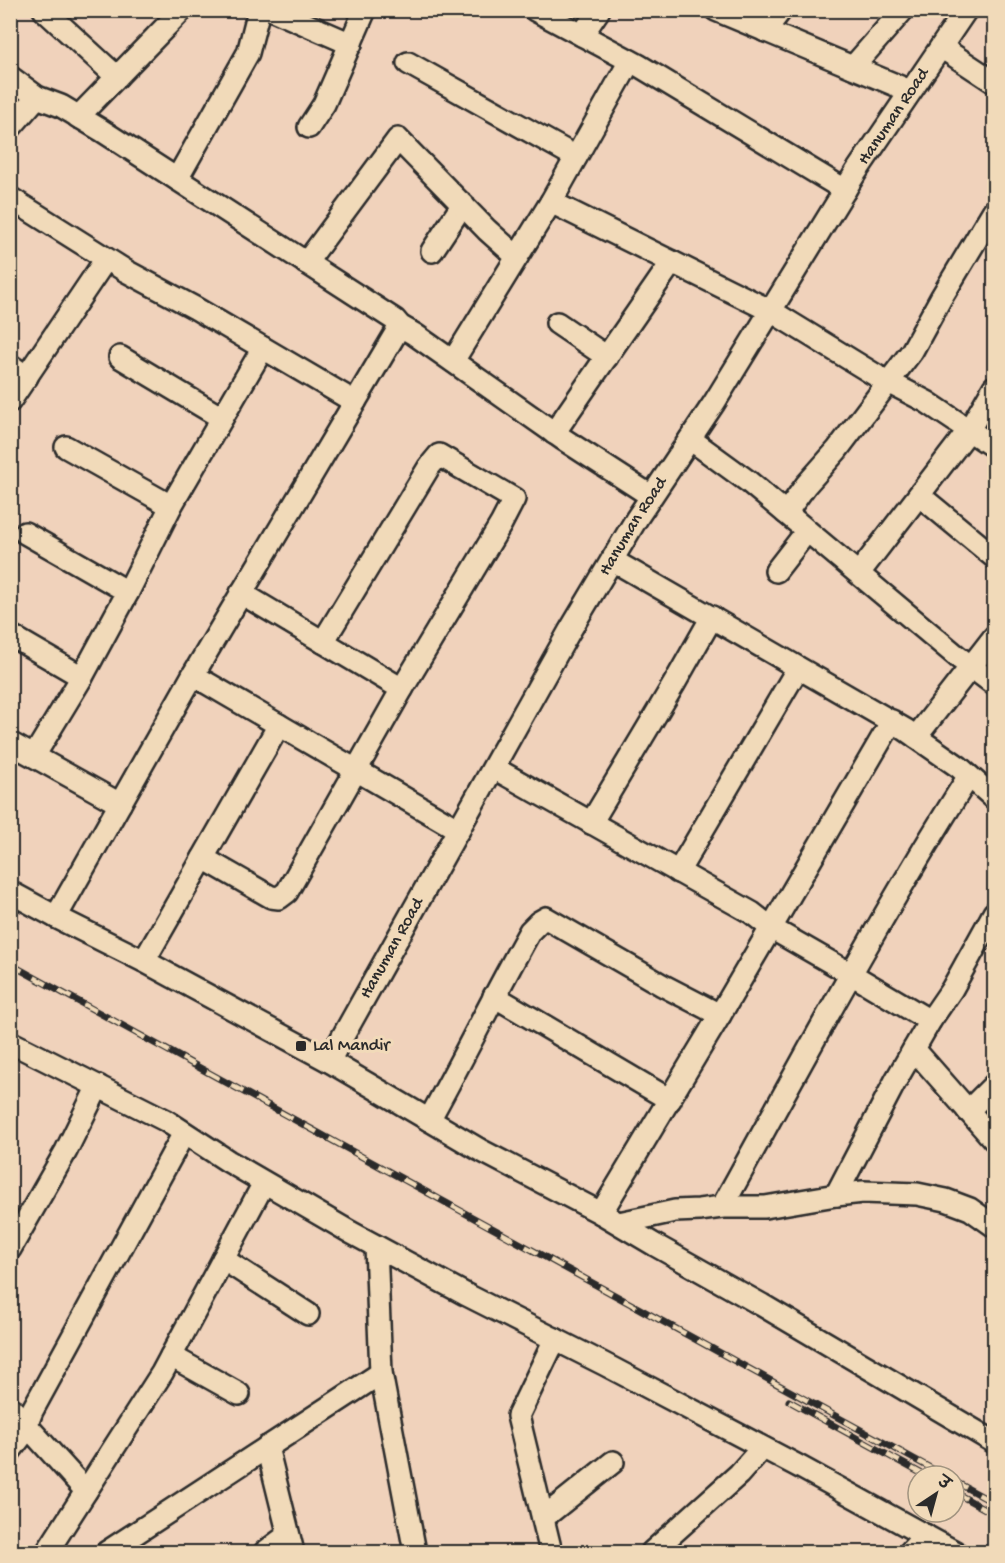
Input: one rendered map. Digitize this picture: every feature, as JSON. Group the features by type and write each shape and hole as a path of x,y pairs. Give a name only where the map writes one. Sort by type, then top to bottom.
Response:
{"street":[{"path":"78,117 182,10"},
{"path":"177,179 248,53 259,10"},
{"path":"273,10 351,44"},
{"path":"309,127 324,104 365,10"},
{"path":"535,10 630,61 845,190"},
{"path":"582,35 599,10"},
{"path":"716,10 910,91"},
{"path":"765,31 781,10"},
{"path":"853,67 903,10"},
{"name":"Hanuman Road","path":"329,1061 569,632 612,560 651,496 714,403 845,190 966,10"},
{"path":"49,12 117,77"},
{"path":"941,46 994,82"},
{"path":"453,361 551,202 630,61"},
{"path":"408,63 576,158"},
{"path":"10,77 37,97 61,106 177,179 395,320 400,326 554,433 651,496"},
{"path":"10,128 37,97"},
{"path":"306,263 398,139 487,230 517,257"},
{"path":"10,198 126,271 195,308 355,402"},
{"path":"551,202 771,311 877,376 927,402 994,447"},
{"path":"432,251 463,204"},
{"path":"786,513 912,351 994,210"},
{"path":"10,401 19,371 106,258"},
{"path":"554,433 672,262"},
{"path":"557,323 607,357"},
{"path":"56,917 193,675 400,326"},
{"path":"34,756 82,677 129,592 171,506 263,348"},
{"path":"120,357 222,418"},
{"path":"859,573 969,430 994,387"},
{"path":"690,439 749,482 994,684"},
{"path":"66,447 171,506"},
{"path":"203,858 271,897 279,898 287,892 402,689 514,500 439,455 429,467 323,642"},
{"path":"919,495 994,557"},
{"path":"776,571 807,531"},
{"path":"26,533 129,592"},
{"path":"612,560 916,736 994,798"},
{"path":"241,593 402,689"},
{"path":"591,823 712,617"},
{"path":"10,635 82,677"},
{"path":"916,736 994,637"},
{"path":"678,872 798,668"},
{"path":"193,675 459,830"},
{"path":"601,1213 720,1016 892,722"},
{"path":"144,962 279,725"},
{"path":"10,743 120,804"},
{"path":"494,768 752,913 771,928 930,1021"},
{"path":"722,1207 851,974 931,836 969,776"},
{"path":"10,892 329,1061 480,1150 620,1223 994,1442"},
{"path":"836,1195 914,1048 952,989 994,913"},
{"path":"429,1120 530,930 546,918 720,1016"},
{"path":"494,996 670,1100"},
{"path":"12,1045 165,1120 264,1183 376,1246 955,1552"},
{"path":"914,1048 994,1140"},
{"path":"968,1111 994,1085"},
{"path":"10,1249 66,1150 98,1086"},
{"path":"10,1451 23,1434 32,1411 184,1133"},
{"path":"47,1552 162,1373 264,1183"},
{"path":"620,1223 675,1211 722,1207 765,1207 863,1192 917,1194 946,1200 970,1209 994,1226"},
{"path":"376,1246 381,1372 415,1552"},
{"path":"223,1259 308,1314"},
{"path":"551,1552 518,1416 555,1339"},
{"path":"171,1356 238,1394"},
{"path":"107,1552 381,1372"},
{"path":"10,1407 86,1491"},
{"path":"265,1552 291,1544 267,1447"},
{"path":"652,1552 739,1474 762,1448"},
{"path":"543,1518 613,1462"},
{"path":"910,1552 925,1535"}],"railway":[{"path":"10,964 923,1464"},
{"path":"789,1401 906,1465"},
{"path":"966,1488 994,1503"},
{"path":"966,1499 994,1514"}],"place":[{"name":"Lal Mandir","path":"301,1046"}]}
